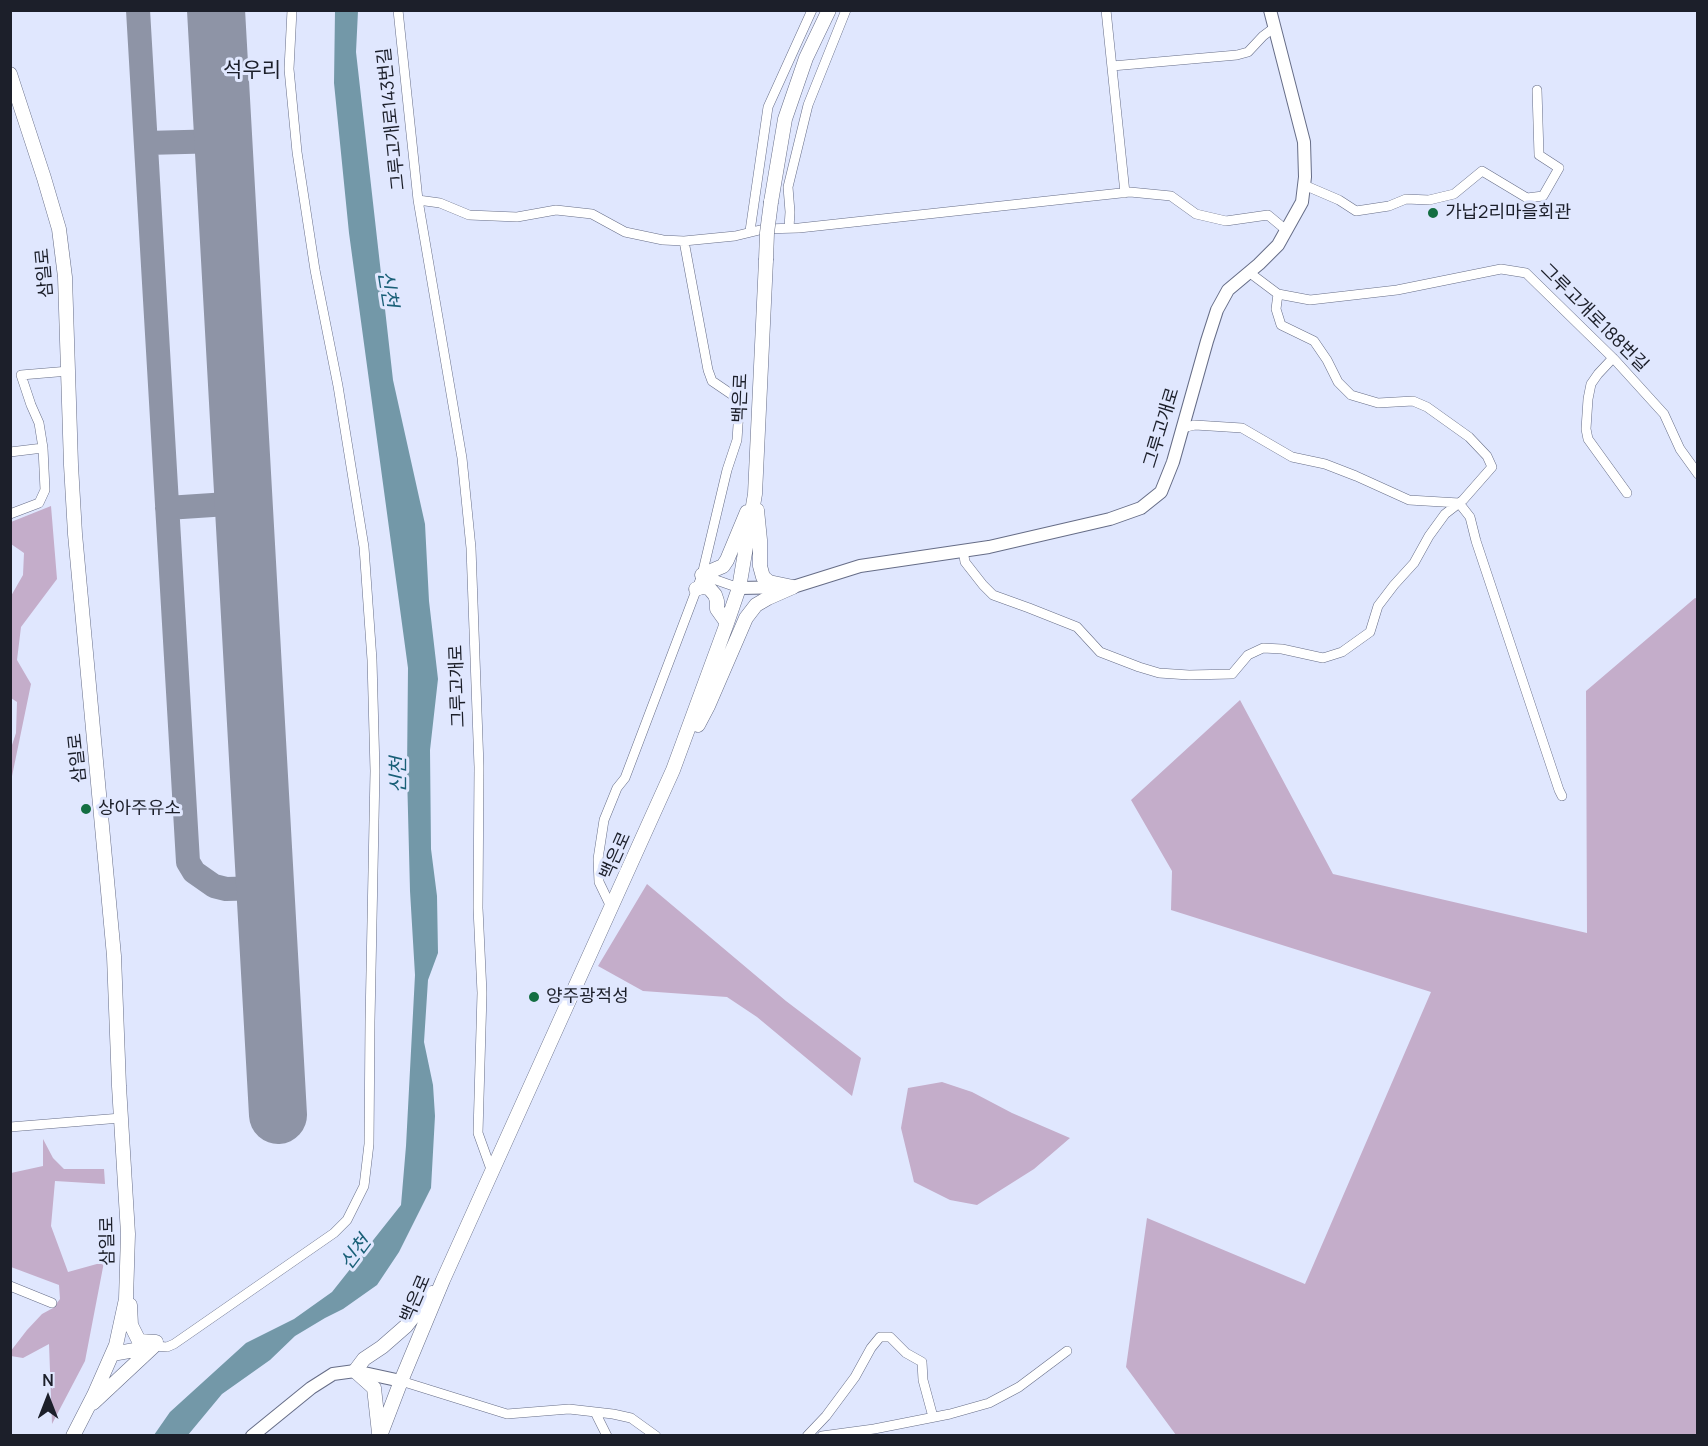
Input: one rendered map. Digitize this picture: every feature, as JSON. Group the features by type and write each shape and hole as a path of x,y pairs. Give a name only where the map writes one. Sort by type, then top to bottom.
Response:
{"main road":[{"name":"백은로","path":"380,1436 443,1280 674,770 739,588 755,494 767,232 771,202 785,119 806,58 829,10"},
{"name":"삼일로","path":"10,74 59,229 65,277 75,534 114,956 128,1234 126,1299 116,1345 73,1436"},
{"path":"702,575 723,566 727,560 755,494"},
{"path":"755,494 760,540 760,566 763,577 769,582 793,587"},
{"path":"696,589 702,586 709,588 715,595 717,609 727,623"},
{"path":"674,770 708,706 746,618 756,605 793,587"},
{"path":"127,1276 131,1325 139,1341 155,1344"},
{"path":"380,1436 374,1388 355,1371 364,1359 406,1326 443,1280"},
{"path":"112,1354 155,1344"},
{"path":"87,1408 155,1344"}],"street":[{"path":"155,1344 166,1347 174,1344 334,1233 347,1220 364,1186 369,1144 375,771 371,638 363,536 315,270 297,152 289,69 292,10"},
{"name":"그루고개로143번길","path":"398,10 418,200 440,202 469,215 517,217 556,210 592,214 625,232 663,240 684,241 735,236 764,229 1125,193 1171,196 1196,214 1226,221 1268,215 1286,230"},
{"path":"750,231 768,107 812,10"},
{"path":"789,228 789,187 808,105 846,10"},
{"path":"1106,10 1125,193"},
{"name":"그루고개로","path":"739,588 793,587 860,566 989,547 1110,519 1142,508 1161,492 1173,462 1217,310 1228,290 1250,273 1278,245 1302,202 1304,142 1270,10"},
{"path":"1112,66 1237,55 1248,52 1275,27"},
{"path":"1304,185 1339,200 1356,211 1389,206 1406,199 1429,200 1454,194 1482,171 1527,198 1542,196 1559,168 1539,155 1537,90"},
{"name":"그루고개로","path":"418,200 460,446 471,548 479,767 478,908 482,993 478,1133 492,1172"},
{"path":"612,909 599,882 598,859 604,820 617,788 625,778 702,575 727,470 737,440 740,410 737,398 712,381 708,370 684,241"},
{"name":"그루고개로188번길","path":"1250,273 1278,294 1310,300 1397,290 1501,269 1526,273 1612,358 1664,414 1680,449 1698,474"},
{"path":"963,550 965,562 993,595 1077,627 1100,652 1139,668 1159,673 1232,674 1248,655 1263,648 1281,649 1323,658 1342,652 1370,632 1378,606 1414,563 1445,514 1459,503 1492,467 1486,456 1469,437 1427,407 1413,401 1378,403 1351,396 1338,382 1314,341 1281,325 1276,309 1278,294"},
{"path":"1612,358 1591,384 1586,429 1588,439 1627,493"},
{"path":"10,514 39,503 45,490 39,423 21,375 69,371"},
{"path":"1182,428 1195,425 1242,428 1292,457 1325,464 1409,500 1459,503 1470,517 1476,541 1562,796"},
{"path":"10,452 43,448"},
{"path":"702,575 739,588"},
{"path":"10,1127 121,1118"},
{"path":"10,1286 52,1303"},
{"path":"807,1436 826,1416 855,1377 871,1348 880,1337 890,1337 906,1353 922,1362 923,1380 933,1418"},
{"path":"822,1436 874,1430 933,1418 989,1403 1007,1395 1067,1351"},
{"path":"252,1436 311,1388 333,1374 355,1371 401,1381 507,1414 569,1410 613,1414 631,1418 656,1436"},
{"path":"595,1412 606,1436"}],"shaded area":[{"path":"51,506 57,579 21,627 17,660 31,684 11,781 11,748 16,733 17,702 11,698 11,596 23,575 24,553 11,544 11,522"},
{"path":"1695,598 1698,599 1697,1435 1176,1435 1126,1367 1147,1218 1305,1284 1431,992 1171,910 1172,871 1131,800 1240,700 1333,874 1587,933 1586,691"},
{"path":"647,884 786,1001 861,1058 852,1096 757,1017 727,997 643,991 598,966"},
{"path":"942,1082 972,1092 1012,1113 1070,1138 1034,1169 977,1205 950,1200 914,1182 901,1128 908,1088"},
{"path":"43,1139 53,1158 64,1169 104,1169 105,1184 55,1181 51,1226 68,1272 104,1262 85,1361 52,1424 49,1344 23,1358 11,1356 10,1352 42,1314 53,1308 60,1299 59,1285 11,1267 11,1173 43,1166"}],"water":[{"path":"335,11 358,11 356,52 393,380 425,524 429,601 438,679 430,750 431,849 437,896 438,953 428,980 424,1042 433,1085 435,1116 431,1188 399,1252 377,1285 343,1309 295,1336 270,1360 222,1394 188,1435 154,1435 170,1412 246,1343 294,1319 332,1292 401,1205 415,975 407,773 408,668 349,233 334,83"}],"taxiway":[{"path":"138,10 188,862 194,872 214,886 226,889 265,888"},
{"path":"146,143 223,141"},
{"path":"167,508 243,503"}],"runway":[{"path":"216,10 278,1115"}],"place":[{"name":"가납2리마을회관","path":"1433,213"},
{"name":"상아주유소","path":"86,809"},
{"name":"양주광적성","path":"534,997"}],"district":[{"name":"석우리","path":"252,71"}],"water label":[{"name":"신천","path":"387,289"},
{"name":"신천","path":"399,775"},
{"name":"신천","path":"356,1253"}]}
